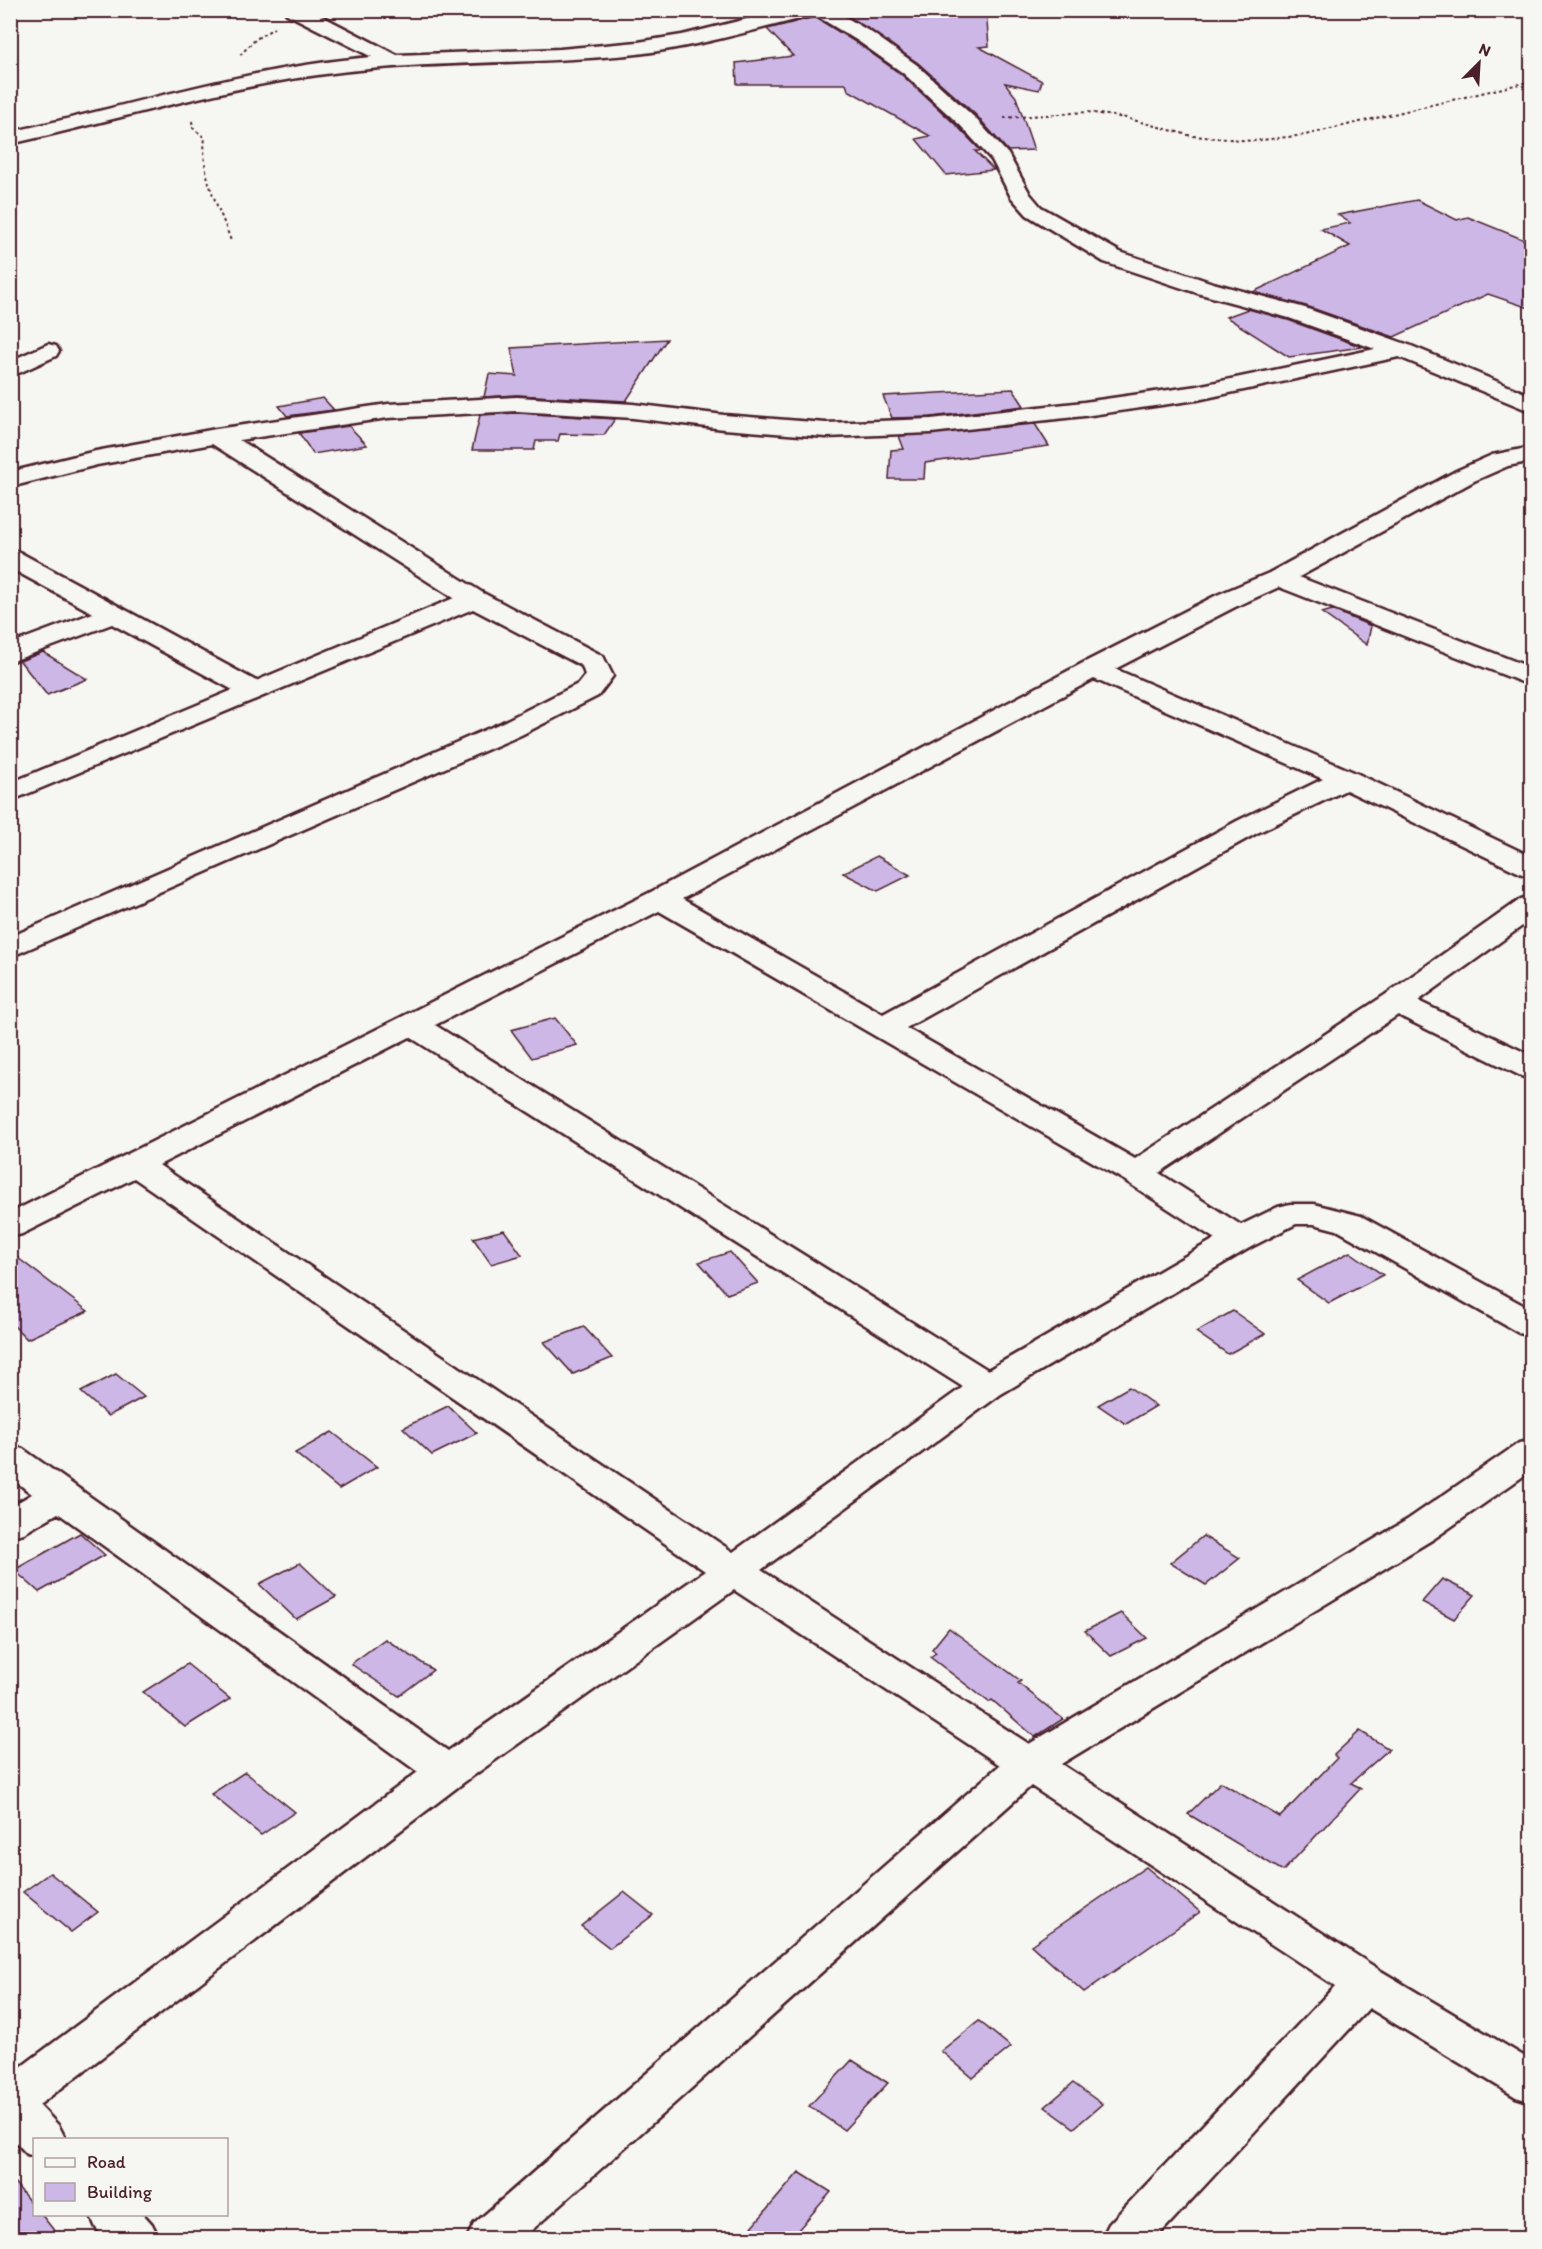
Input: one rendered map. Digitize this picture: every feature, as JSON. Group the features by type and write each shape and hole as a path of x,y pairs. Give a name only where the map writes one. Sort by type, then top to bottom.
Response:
{"street":[{"path":"10,138 174,98 296,73 393,61 637,48 689,40 750,23 811,10"},
{"path":"820,10 865,37 910,69 967,121 1000,158 1021,197 1034,211 1112,257 1204,288 1297,313 1401,350 1532,405"},
{"path":"301,14 393,61"},
{"path":"10,480 96,458 216,436 388,411 517,404 633,411 724,422 826,430 931,426 1197,393 1401,350"},
{"path":"10,369 48,351"},
{"path":"10,948 511,729 588,690 599,676 594,662 474,598 216,436"},
{"path":"10,1227 660,899 1093,669 1226,601 1278,578 1465,476 1501,460 1532,454"},
{"path":"10,557 255,692"},
{"path":"1278,578 1532,678"},
{"path":"10,793 255,692 474,598"},
{"path":"10,654 113,614"},
{"path":"1093,669 1525,859"},
{"path":"882,1028 1236,832 1346,779"},
{"path":"660,899 1136,1173 1239,1239"},
{"path":"1136,1173 1396,1002 1532,905"},
{"path":"1396,1002 1532,1069"},
{"path":"411,1024 988,1386"},
{"path":"134,1163 733,1571 1365,1983 1532,2084"},
{"path":"42,2138 10,2103 448,1772 733,1571 988,1386 1239,1239 1290,1214 1314,1214 1349,1223 1532,1325"},
{"path":"490,2238 1030,1763 1421,1528 1532,1452"},
{"path":"10,1458 448,1772"},
{"path":"10,1524 59,1495"},
{"path":"1126,2238 1365,1983"},
{"path":"115,2216 135,2238"}],"path":[{"path":"240,55 271,28 297,25 301,14"},
{"path":"967,121 1087,112 1126,118 1192,136 1253,141 1305,135 1532,81"},
{"path":"174,98 189,108 193,128 205,138 201,155 204,175 226,222 231,241"}],"building":[{"path":"839,10 986,10 989,46 979,47 1042,81 1039,90 1005,83 1016,97 1034,150 1008,151 976,115 918,63"},
{"path":"815,17 902,75 958,127 981,151 975,151 994,170 946,175 916,139 930,136 848,90 846,84 737,84 736,63 793,56 767,29"},
{"path":"1417,200 1457,220 1468,217 1532,243 1532,309 1488,294 1394,337 1306,306 1253,292 1350,246 1321,229 1350,223 1338,215"},
{"path":"1248,309 1288,320 1362,347 1289,357 1226,317"},
{"path":"667,339 626,401 517,395 484,397 489,374 517,376 511,348"},
{"path":"1013,389 1024,406 931,417 892,418 883,396"},
{"path":"323,398 334,410 287,416 279,406"},
{"path":"517,413 615,419 604,435 560,434 558,441 536,441 534,450 472,450 480,415"},
{"path":"1035,424 1049,446 925,463 924,479 889,479 891,450 904,449 899,436"},
{"path":"349,426 367,445 313,454 299,433"},
{"path":"1332,610 1371,626 1367,645 1322,613"},
{"path":"43,652 87,679 47,695 20,661"},
{"path":"877,856 910,875 878,891 843,873"},
{"path":"555,1018 577,1045 532,1058 511,1030"},
{"path":"504,1230 522,1255 491,1264 473,1238"},
{"path":"10,1252 88,1311 27,1339 10,1322"},
{"path":"730,1252 758,1283 727,1294 699,1262"},
{"path":"1350,1252 1383,1275 1329,1303 1297,1280"},
{"path":"1233,1311 1265,1334 1228,1354 1196,1332"},
{"path":"584,1327 612,1358 573,1374 544,1342"},
{"path":"116,1374 144,1397 108,1416 81,1392"},
{"path":"1129,1387 1156,1406 1126,1424 1098,1405"},
{"path":"448,1406 477,1433 432,1455 403,1428"},
{"path":"332,1432 377,1467 339,1489 295,1453"},
{"path":"80,1533 105,1555 39,1592 14,1570"},
{"path":"1203,1536 1240,1558 1206,1585 1170,1563"},
{"path":"300,1563 336,1597 296,1619 259,1584"},
{"path":"1442,1579 1475,1595 1454,1619 1422,1602"},
{"path":"1121,1613 1147,1638 1111,1656 1085,1631"},
{"path":"949,1628 1021,1681 1018,1683 1063,1719 1035,1737 992,1700 989,1702 930,1657 936,1653 932,1649"},
{"path":"385,1639 433,1670 399,1696 351,1664"},
{"path":"187,1664 230,1699 185,1727 143,1692"},
{"path":"1360,1731 1389,1749 1351,1783 1361,1788 1283,1871 1188,1814 1221,1782 1280,1817 1337,1758 1334,1755"},
{"path":"245,1772 295,1812 261,1835 211,1794"},
{"path":"1146,1867 1200,1912 1084,1992 1031,1945"},
{"path":"50,1873 98,1912 71,1932 23,1892"},
{"path":"624,1892 653,1915 610,1948 581,1926"},
{"path":"979,2021 1011,2047 973,2078 941,2051"},
{"path":"852,2060 888,2083 844,2130 809,2106"},
{"path":"1073,2083 1102,2104 1074,2128 1045,2107"},
{"path":"799,2172 831,2192 791,2238 772,2238 752,2227"},
{"path":"10,2177 33,2206 33,2216 43,2216 60,2238 10,2238"}]}
